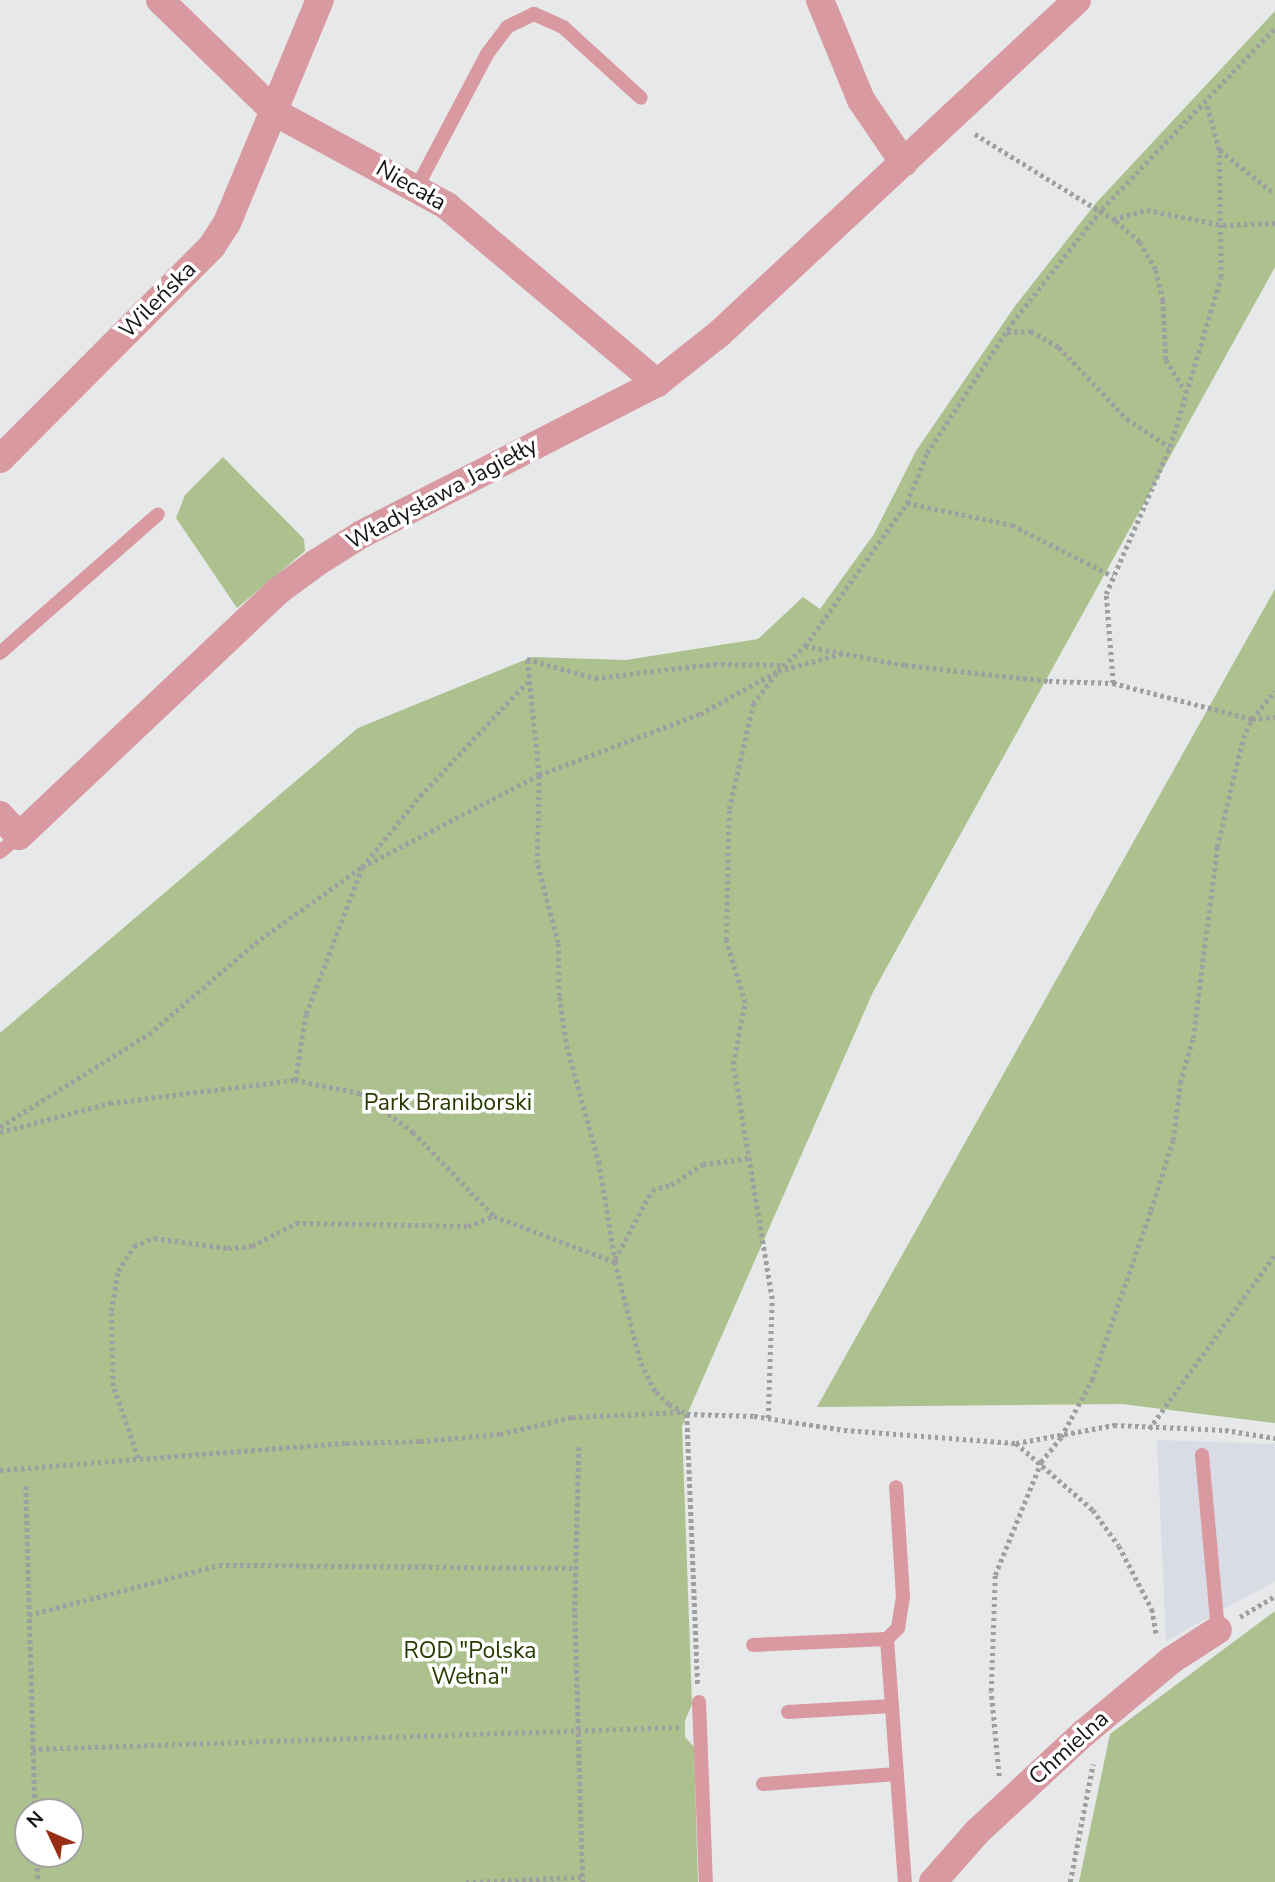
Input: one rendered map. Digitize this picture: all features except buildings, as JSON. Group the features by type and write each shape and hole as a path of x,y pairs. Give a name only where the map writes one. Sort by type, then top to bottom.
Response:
{"street":[{"name":"Niecała","path":"160,0 276,113 418,187 447,206 657,383"},
{"path":"276,113 300,41 320,0"},
{"name":"Władysława Jagiełły","path":"6,835 278,592 316,563 362,534 657,383 720,333 1077,0"},
{"path":"825,3 861,100 904,163"},
{"name":"Wileńska","path":"0,459 212,246 228,223 276,113"},
{"name":"Chmielna","path":"933,1882 1003,1808 1084,1733 1170,1661 1218,1630"}],"lane":[{"path":"418,187 487,54 507,27 534,14 563,27 641,98"},
{"path":"0,653 158,514"},
{"path":"1202,1455 1218,1630"},
{"path":"753,1645 887,1639 898,1628 903,1597 896,1487"},
{"path":"887,1639 905,1882"},
{"path":"699,1703 706,1882"},
{"path":"788,1712 892,1706"},
{"path":"763,1784 897,1774"}],"path":[{"path":"0,1130 149,1034 255,943 362,867 539,775 701,714 785,665 805,646 907,503 927,453 1007,332 1100,212 1275,28"},
{"path":"1113,682 1106,594 1170,447 1221,277 1223,225 1219,150 1205,102"},
{"path":"949,120 1113,219 1140,242 1156,270 1163,299 1166,360 1185,391"},
{"path":"1219,150 1275,194"},
{"path":"1113,219 1147,210 1223,225 1275,223"},
{"path":"1007,332 1031,331 1059,347 1127,419 1170,447"},
{"path":"907,503 1012,525 1113,576"},
{"path":"805,646 1049,681 1113,682 1252,719 1275,717"},
{"path":"768,1418 772,1299 733,1064 745,1003 726,940 725,869 729,809 753,704 778,671 844,653"},
{"path":"684,1413 656,1392 641,1363 615,1261 600,1164 567,1049 559,996 558,943 537,863 539,775 527,681 527,659 595,678 714,664 785,665"},
{"path":"295,1080 306,1014 362,867 420,796 527,681"},
{"path":"1003,1808 991,1691 995,1574 1041,1462 1061,1437 1092,1380 1173,1140 1180,1083 1193,1038 1217,847 1252,719 1275,691"},
{"path":"0,1130 110,1103 295,1080 360,1093 413,1132 494,1216 615,1261"},
{"path":"615,1261 652,1190 671,1185 703,1164 750,1158"},
{"path":"138,1458 113,1386 111,1311 118,1272 134,1246 154,1238 228,1248 252,1246 296,1223 468,1226 494,1216"},
{"path":"1149,1429 1275,1254"},
{"path":"684,1413 699,1703"},
{"path":"0,1470 138,1458 420,1441 500,1434 572,1417 684,1413 768,1418 844,1430 1016,1443 1061,1437 1114,1425 1149,1429 1225,1430 1275,1438"},
{"path":"1016,1443 1093,1510 1119,1546 1152,1609 1156,1636 1170,1661"},
{"path":"466,1882 583,1879 576,1567 579,1447"},
{"path":"26,1486 34,1798"},
{"path":"29,1615 219,1565 576,1567"},
{"path":"1218,1630 1274,1598"},
{"path":"32,1749 699,1727"},
{"path":"1070,1882 1090,1797 1094,1758 1084,1733"}],"shaded area":[{"path":"1157,1440 1275,1444 1275,1581 1166,1641"}],"green space":[{"name":"Park Braniborski","path":"1275,11 1275,267 873,992 682,1426 692,1704 685,1721 685,1737 694,1747 698,1882 0,1882 0,1033 358,728 532,657 626,660 758,639 803,597 820,609 874,534 916,451 1015,306 1096,203"},
{"path":"223,457 304,539 305,551 237,608 176,518 185,495"},
{"path":"1275,589 1275,1423 1122,1404 817,1407"},
{"path":"1275,1611 1275,1882 1079,1882 1110,1734"}],"park label":[{"name":"ROD \"Polska Wełna\"","path":"470,1664"}]}
